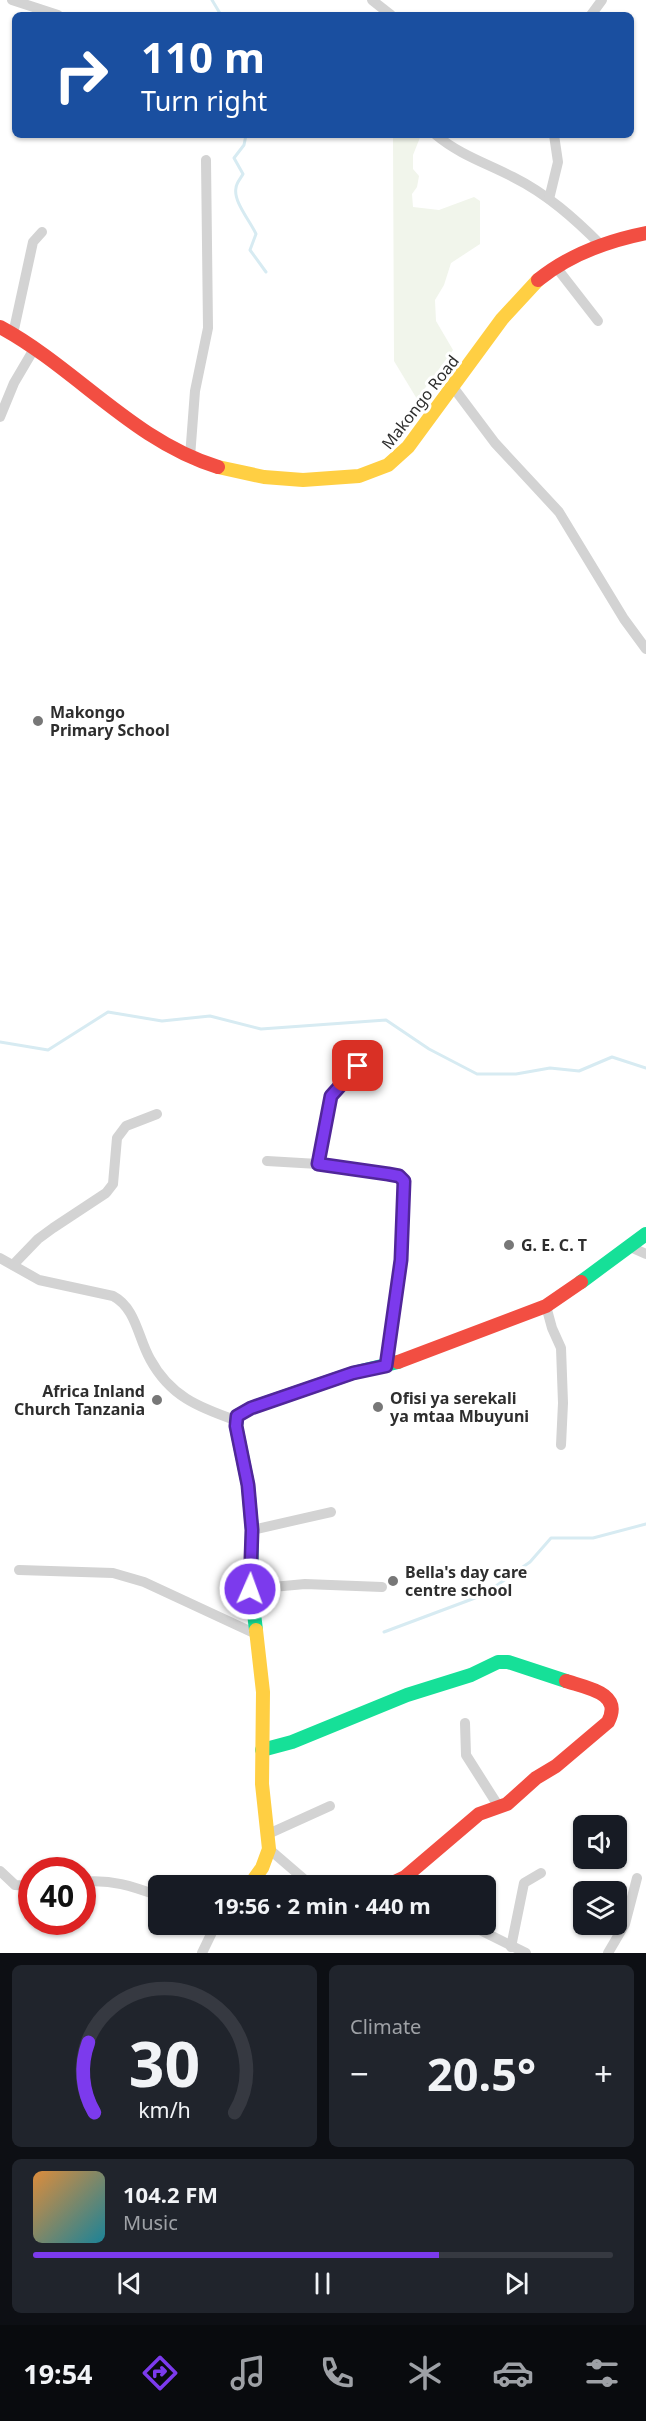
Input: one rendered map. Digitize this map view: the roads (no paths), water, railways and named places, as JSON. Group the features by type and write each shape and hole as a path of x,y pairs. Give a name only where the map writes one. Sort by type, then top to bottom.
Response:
{"street":[{"path":"12,0 49,12"},
{"path":"372,0 387,12"},
{"path":"440,138 464,155 515,178 549,199 601,244"},
{"path":"549,199 558,162 554,138"},
{"path":"190,457 195,391 208,328 207,160"},
{"path":"13,334 33,242 42,232"},
{"name":"Makongo Road","path":"0,327 156,437 190,457 210,465 277,478 300,480 366,475 380,471 396,461 510,310 534,284 556,267 601,244 646,233"},
{"path":"556,267 598,321"},
{"path":"0,417 14,383 34,349"},
{"path":"453,387 495,443 559,512 624,619 646,649"},
{"path":"318,1164 331,1096 358,1066"},
{"path":"13,1265 53,1228 106,1193 113,1184 117,1138 126,1126 157,1114"},
{"path":"267,1161 318,1164 388,1174 399,1176 404,1181 401,1260 386,1366"},
{"path":"257,1875 262,1868 268,1842 262,1750 263,1692 250,1589 252,1530 248,1485 235,1420 241,1412 251,1408 353,1373 386,1366 546,1306 646,1234"},
{"path":"628,1246 646,1254"},
{"path":"0,1258 39,1280 113,1296 123,1301 149,1358 168,1384 193,1405 235,1420"},
{"path":"546,1306 554,1334 561,1348 563,1403 561,1445"},
{"path":"252,1530 331,1512"},
{"path":"19,1570 113,1573 144,1582 256,1634"},
{"path":"250,1589 305,1584 382,1587"},
{"path":"262,1750 292,1742 370,1709 471,1676 498,1662 508,1662 606,1696 613,1707 608,1722 556,1766 536,1778 507,1804 478,1814 469,1821 416,1875"},
{"path":"465,1723 466,1755 499,1807"},
{"path":"268,1842 330,1806"},
{"path":"268,1842 301,1875"},
{"path":"0,1871 18,1885"},
{"path":"511,1947 524,1883 541,1873"},
{"path":"608,1953 626,1924 638,1878"},
{"path":"96,1881 118,1882 148,1892"},
{"path":"202,1953 211,1935"},
{"path":"489,1935 526,1953"}],"waterway":[{"path":"212,0 219,12"},
{"path":"245,138 244,145 234,158 243,174 237,184 236,193 239,205 256,234 250,250 266,272"},
{"path":"0,1042 48,1050 108,1012 162,1021 210,1016 261,1029 386,1020 429,1049 477,1074 516,1074 550,1068 579,1071 612,1057 646,1068"},
{"path":"384,1632 483,1595 530,1562 551,1538 593,1538 646,1524"}],"place":[{"name":"Makongo Primary School","path":"38,721"},
{"name":"G. E. C. T","path":"509,1245"},
{"name":"Africa Inland Church Tanzania","path":"157,1400"},
{"name":"Ofisi ya serekali ya mtaa Mbuyuni","path":"378,1407"},
{"name":"Bella's day care centre school","path":"393,1581"}]}
